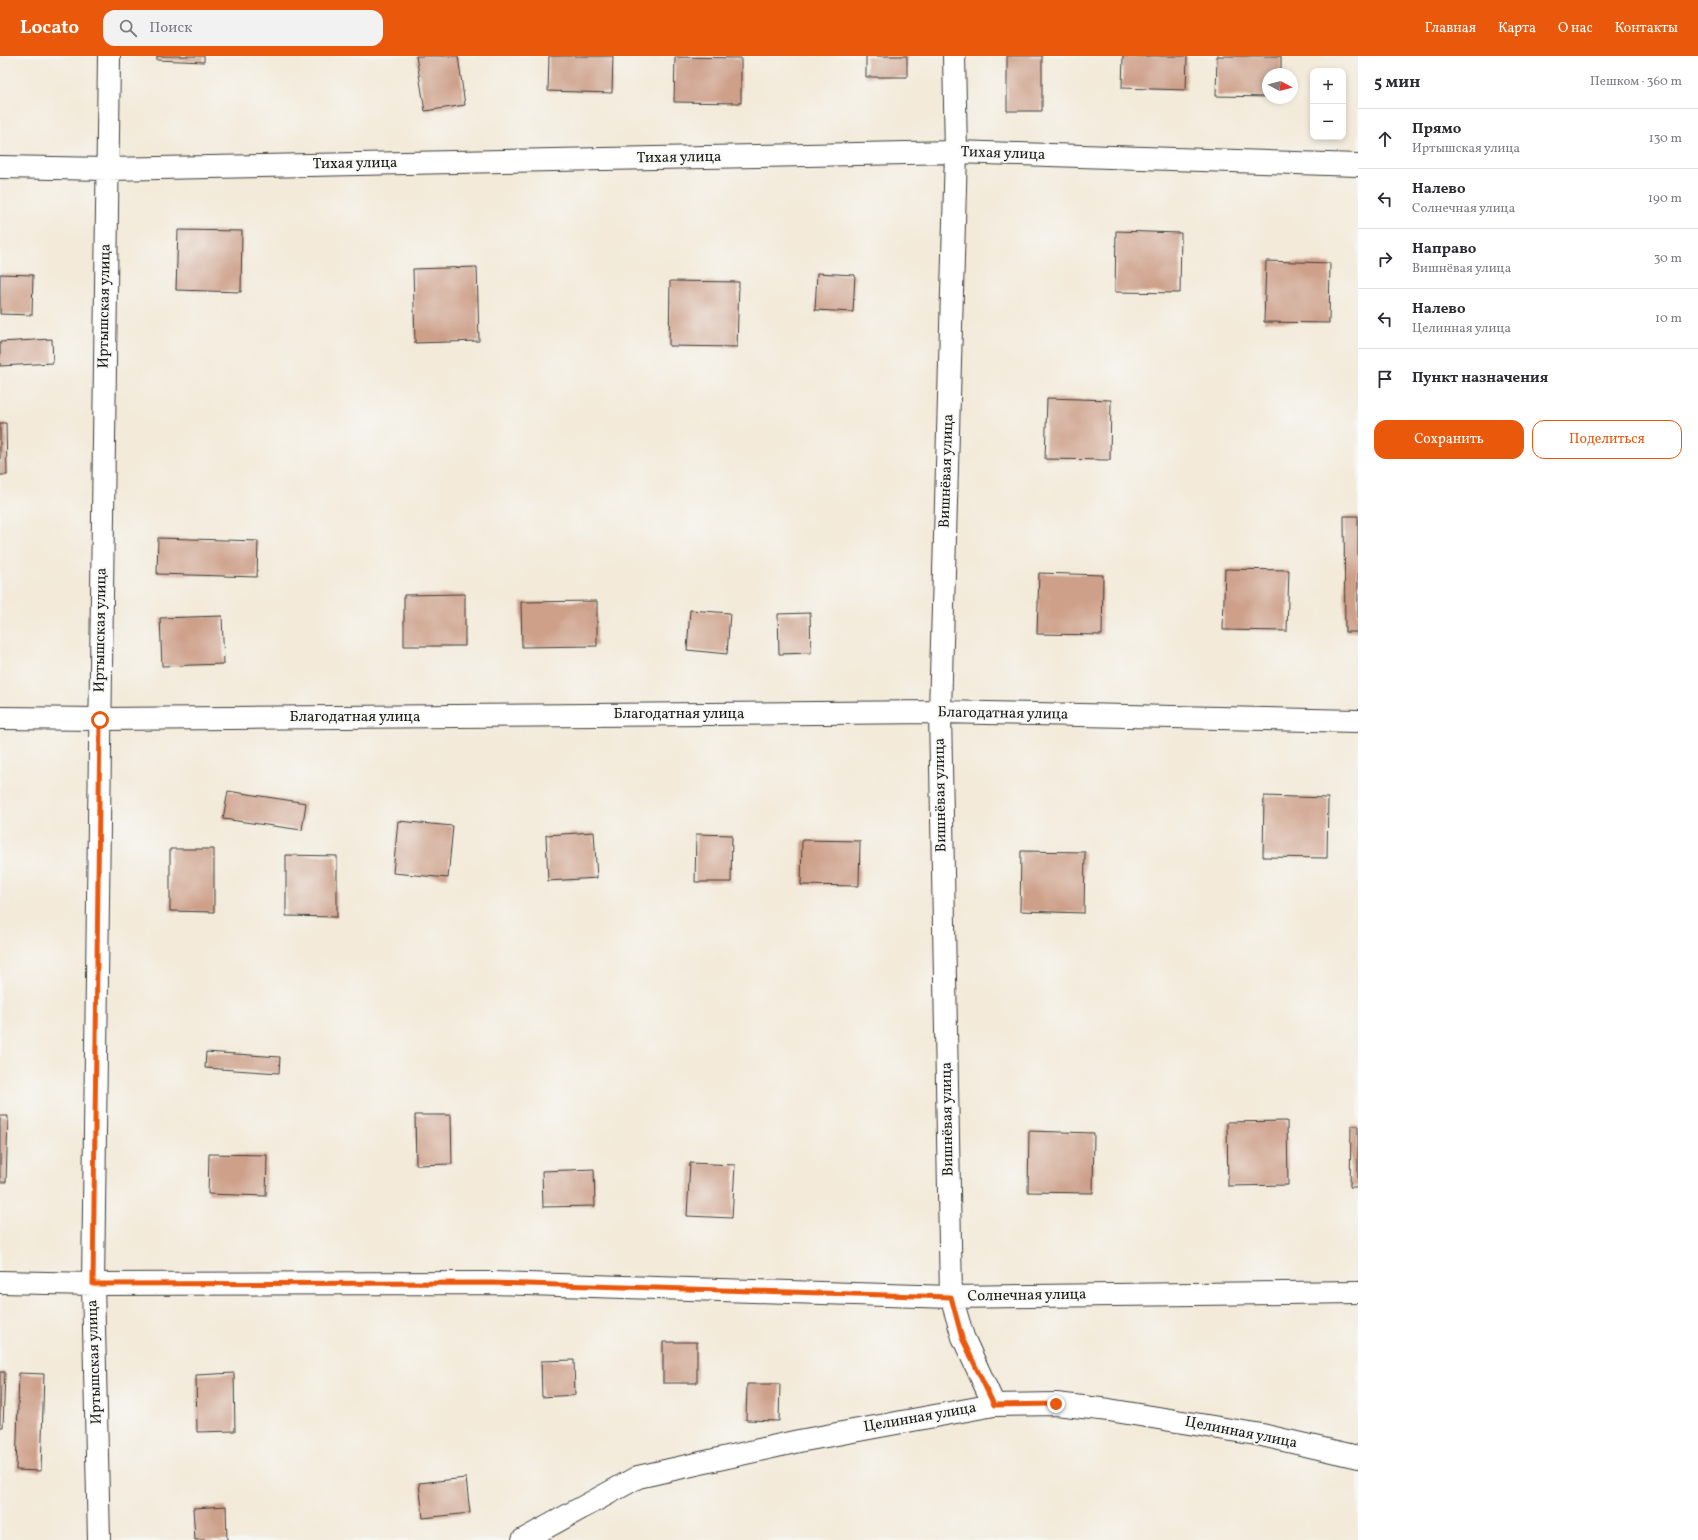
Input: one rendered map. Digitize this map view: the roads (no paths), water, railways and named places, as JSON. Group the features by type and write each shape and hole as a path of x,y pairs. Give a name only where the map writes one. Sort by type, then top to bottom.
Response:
{"street":[{"name":"Иртышская улица","path":"99,1540 93,1284 108,56"},
{"name":"Вишнёвая улица","path":"954,56 956,152 940,712 951,1297 962,1338 994,1405"},
{"name":"Тихая улица","path":"0,167 107,169 956,152 1358,165"},
{"name":"Благодатная улица","path":"0,718 100,720 940,712 1358,721"},
{"name":"Солнечная улица","path":"0,1282 93,1284 492,1283 951,1297 1358,1292"},
{"name":"Целинная улица","path":"523,1540 638,1477 799,1441 994,1405 1056,1404 1109,1410 1262,1435 1358,1457"}]}
